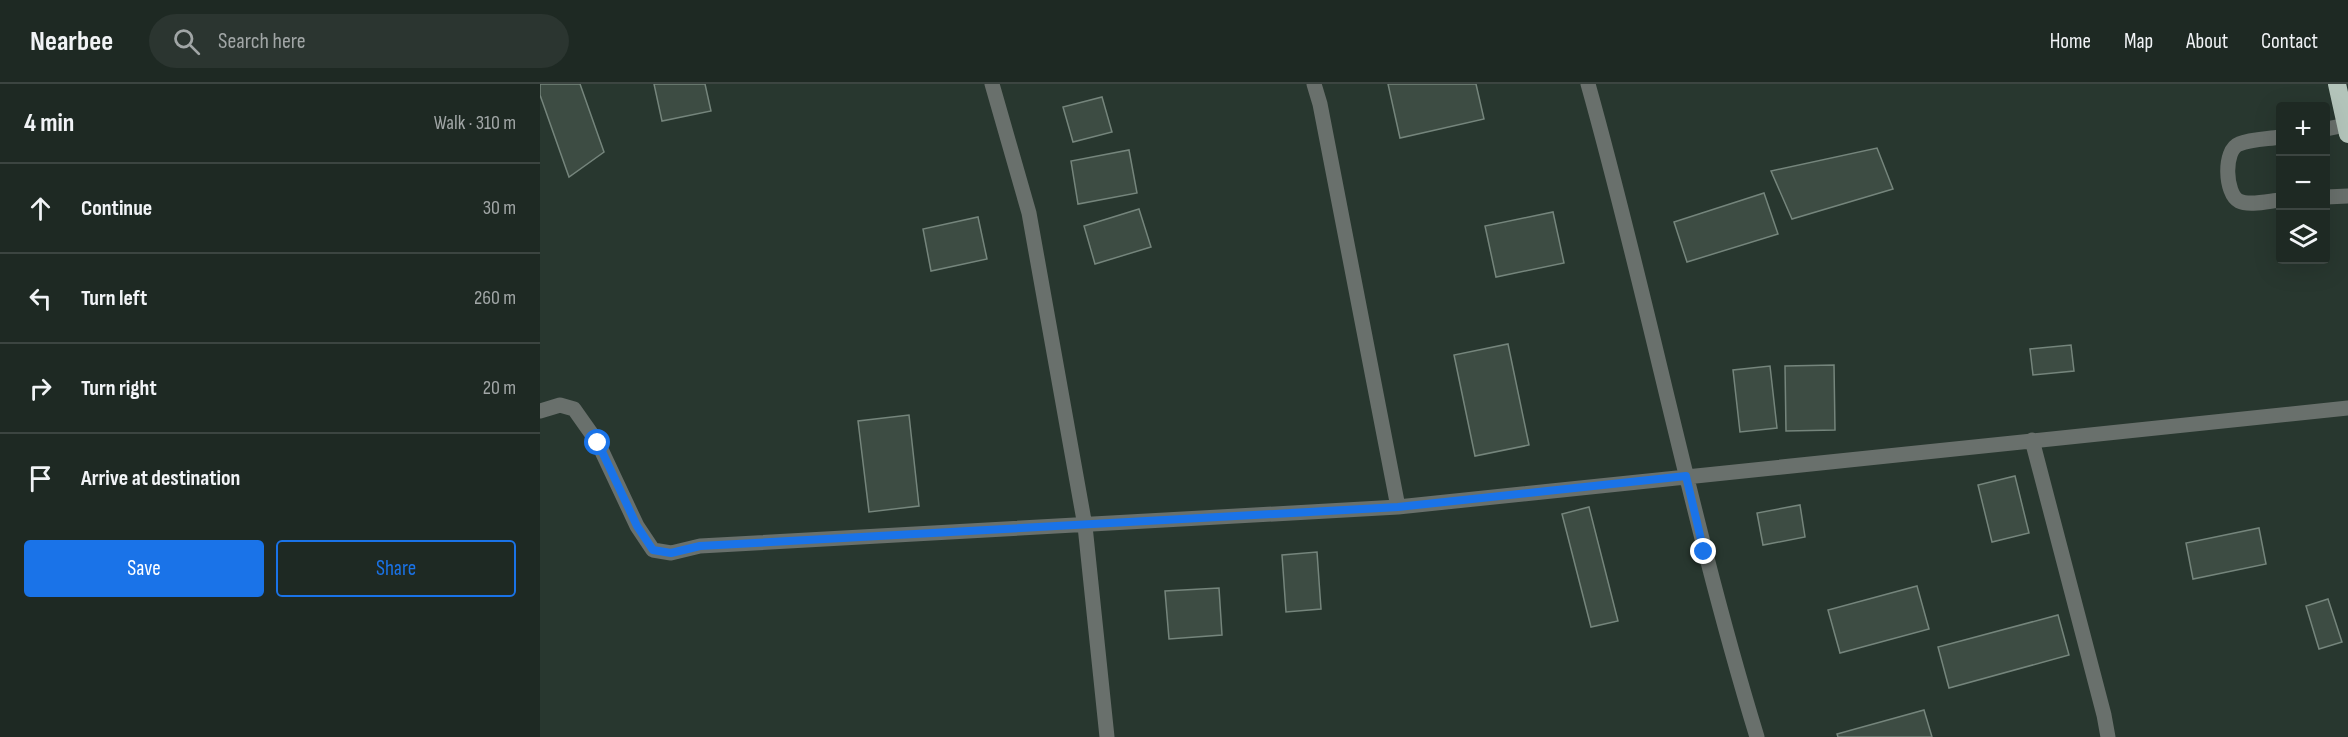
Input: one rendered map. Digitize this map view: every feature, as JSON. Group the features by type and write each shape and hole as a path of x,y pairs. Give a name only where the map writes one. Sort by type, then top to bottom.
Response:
{"highway":[{"path":"2337,84 2347,130"}],"street":[{"path":"992,84 1029,213 1084,526 1107,737"},
{"path":"1314,84 1320,104 1398,507"},
{"path":"1588,84 1682,453 1713,586 1757,737"},
{"path":"2330,129 2347,130"},
{"path":"2276,137 2239,144 2228,156 2229,190 2233,198 2242,202 2276,200"},
{"path":"2330,197 2348,196"},
{"path":"540,411 560,405 574,410 598,443 637,526 653,550 671,553 700,546 1398,507 2348,408"},
{"path":"2031,440 2108,737"}],"building":[{"path":"540,84 580,84 604,152 569,177 540,95"},
{"path":"654,84 705,84 711,111 662,121"},
{"path":"1388,84 1476,84 1484,119 1400,138"},
{"path":"1102,97 1112,132 1073,142 1063,107"},
{"path":"1877,148 1893,189 1792,219 1771,171"},
{"path":"1129,150 1137,193 1078,204 1071,161"},
{"path":"1764,193 1778,234 1687,262 1674,222"},
{"path":"1139,209 1151,247 1095,264 1084,226"},
{"path":"1553,212 1564,263 1496,277 1485,226"},
{"path":"978,217 987,259 931,271 923,229"},
{"path":"1508,344 1529,445 1475,456 1454,355"},
{"path":"2071,345 2074,371 2033,375 2030,349"},
{"path":"1834,365 1835,430 1786,431 1785,366"},
{"path":"1770,366 1777,428 1740,432 1733,370"},
{"path":"909,415 919,506 869,512 858,421"},
{"path":"2015,476 2029,533 1992,542 1978,485"},
{"path":"1800,505 1805,537 1763,545 1757,513"},
{"path":"1589,507 1618,621 1591,627 1562,514"},
{"path":"2259,528 2266,564 2193,579 2186,543"},
{"path":"1317,552 1321,609 1286,612 1282,555"},
{"path":"1917,586 1929,629 1840,653 1828,610"},
{"path":"1219,588 1222,635 1169,639 1165,591"},
{"path":"2328,599 2342,642 2319,649 2306,606"},
{"path":"2058,615 2069,655 1949,688 1938,647"},
{"path":"1924,710 1932,737 1838,737 1837,734"}],"route":[{"path":"598,443 637,526 653,550 671,553 700,546 1398,507 1686,476 1704,552"}]}
